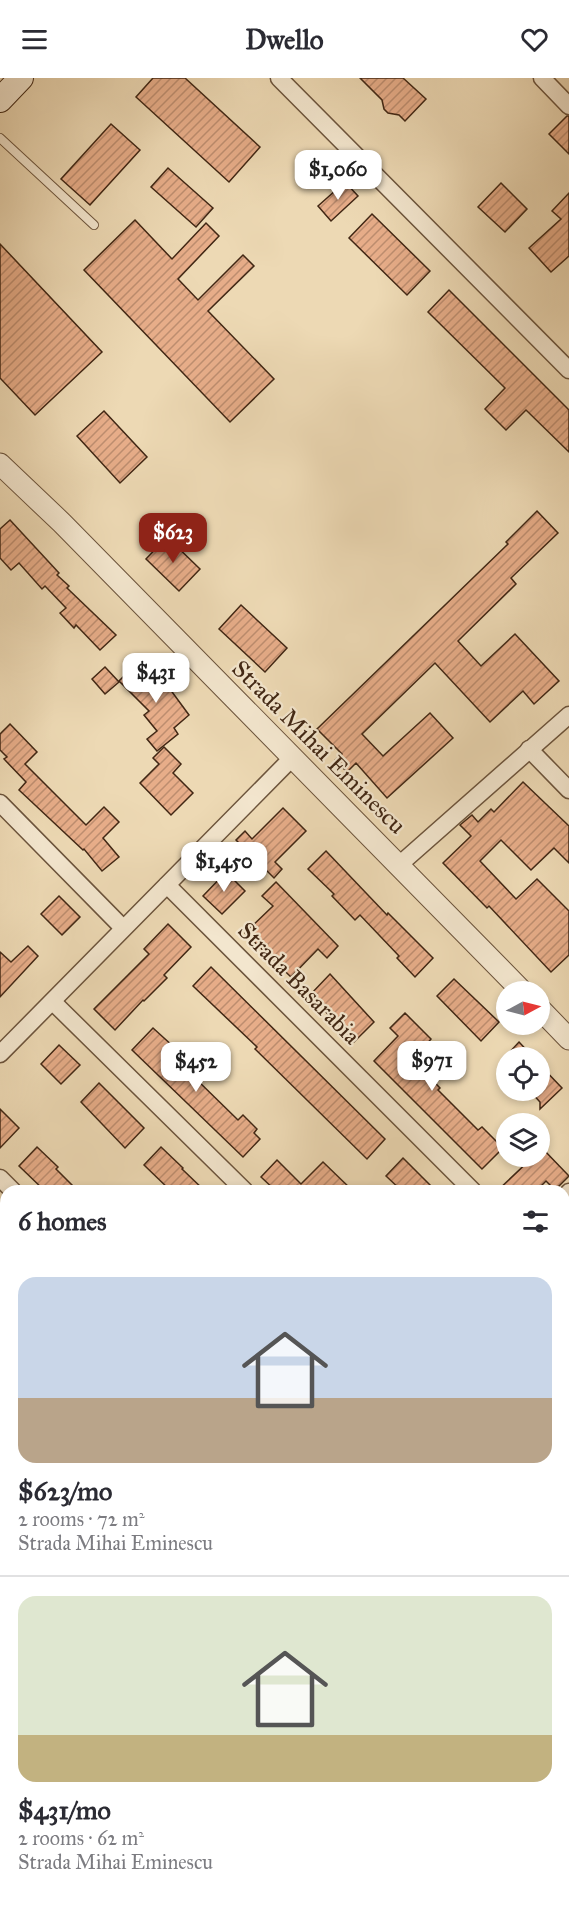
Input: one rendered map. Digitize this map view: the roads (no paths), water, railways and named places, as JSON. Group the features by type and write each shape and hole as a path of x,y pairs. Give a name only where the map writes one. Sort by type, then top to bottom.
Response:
{"main road":[{"path":"0,100 21,78"}],"street":[{"path":"279,78 569,370"},
{"path":"542,78 569,106"},
{"name":"Strada Mihai Eminescu","path":"0,464 62,523 512,981"},
{"path":"399,864 569,715"},
{"path":"529,749 569,790"},
{"path":"0,1054 293,757"},
{"path":"0,803 123,928"},
{"name":"Strada Basarabia","path":"167,885 467,1185"},
{"path":"53,1002 239,1185"},
{"path":"550,1020 569,1039"}],"lane":[{"path":"0,138 94,225"}]}
